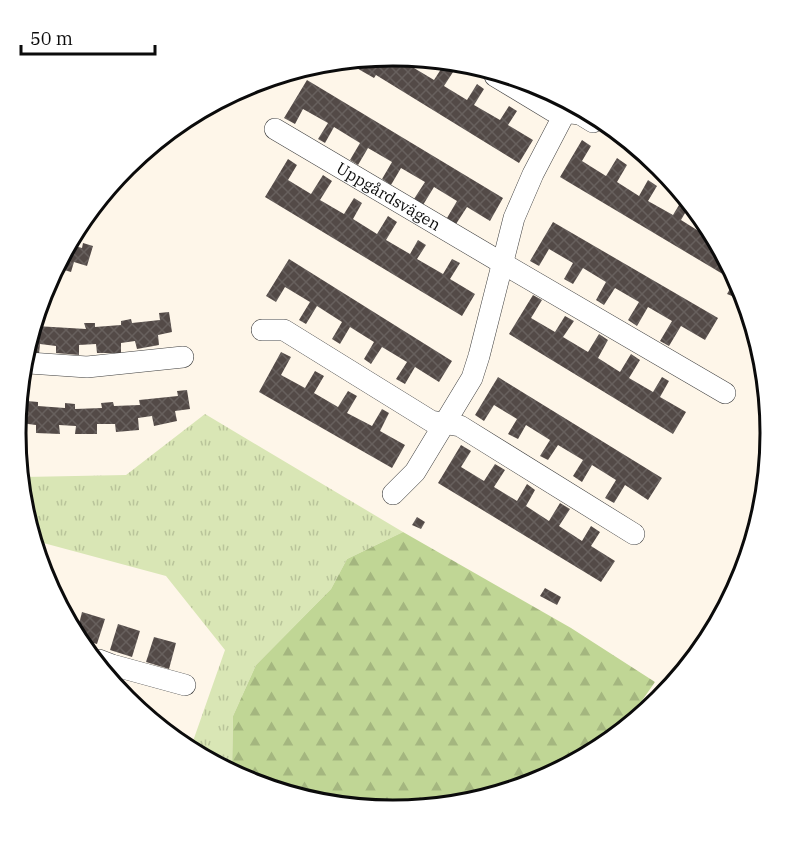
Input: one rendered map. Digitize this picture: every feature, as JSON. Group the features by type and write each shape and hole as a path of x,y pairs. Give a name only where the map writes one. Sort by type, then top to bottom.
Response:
{"street":[{"path":"510,85 553,111 565,109"},
{"path":"393,494 415,472 472,378 514,218 533,174 566,110"},
{"name":"Uppgårdsvägen","path":"275,129 725,393"},
{"path":"262,330 284,330 430,421 460,426 634,534"},
{"path":"33,363 87,367 183,357"},
{"path":"107,663 185,685"}],"green space":[{"path":"205,414 403,532 347,559 331,589 256,665 233,716 232,763 193,741 225,650 166,576 42,543 28,477 126,475"},
{"path":"403,532 571,628 655,682 634,709 576,751 510,781 464,793 392,800 345,797 275,781 232,763 233,716 256,665 331,589 347,559"}],"building":[{"path":"412,67 434,80 441,69 454,71 444,86 467,100 477,84 484,89 474,105 500,120 509,106 517,111 508,125 533,140 519,163 376,75 374,78 356,68"},
{"path":"307,80 503,198 490,221 467,207 456,224 447,218 457,201 434,187 423,205 414,199 425,182 401,168 391,185 382,179 392,162 368,148 358,165 350,160 360,143 334,127 325,143 318,139 328,123 303,109 295,124 284,118"},
{"path":"582,140 591,146 582,161 606,176 617,158 627,165 617,182 639,196 648,180 657,186 648,201 673,215 679,204 686,212 681,220 699,232 724,275 560,177"},
{"path":"288,159 297,165 288,180 311,194 323,175 332,181 320,200 344,214 354,198 362,203 353,219 377,234 388,216 397,222 386,240 410,254 418,240 426,245 417,259 443,274 452,259 460,263 450,279 475,294 462,316 265,197"},
{"path":"553,222 718,318 705,340 681,326 669,346 660,341 672,321 648,307 637,326 628,320 639,302 615,288 604,305 596,300 606,282 583,268 573,284 564,279 573,263 549,249 539,266 530,261"},
{"path":"83,243 93,246 87,266 74,262 71,272 64,270 77,246 82,248"},
{"path":"289,259 452,361 439,382 415,367 405,384 396,379 407,362 382,347 371,364 364,359 374,342 350,327 340,344 332,339 342,322 317,306 306,324 299,320 310,302 285,287 276,302 266,296"},
{"path":"533,295 542,300 531,318 555,332 565,316 574,321 563,337 588,352 599,334 608,340 598,358 620,372 631,354 640,360 629,378 653,392 662,377 669,381 660,397 686,412 673,434 509,334"},
{"path":"169,312 172,332 158,335 159,345 137,349 135,341 121,343 121,353 97,353 96,344 79,345 79,355 56,353 56,346 40,344 39,354 35,353 42,326 86,329 84,323 95,323 95,327 121,325 121,321 131,319 132,323 160,320 159,313"},
{"path":"281,352 291,357 281,375 305,388 315,371 324,376 314,393 338,407 348,391 357,396 347,413 372,426 382,409 389,413 380,431 405,445 392,468 259,392"},
{"path":"498,377 662,478 648,500 625,485 614,503 605,498 616,480 592,465 582,482 573,476 583,460 558,445 548,460 540,456 550,440 526,425 518,439 508,434 517,419 494,405 484,421 475,415"},
{"path":"187,390 190,409 175,411 177,421 154,426 152,416 138,418 139,430 116,432 115,424 97,424 97,434 75,434 76,426 59,425 60,434 36,433 36,425 26,424 27,401 38,402 38,406 65,408 65,403 75,404 75,409 102,408 101,403 113,402 114,406 140,405 139,400 178,396 177,391"},
{"path":"461,445 471,451 461,467 484,481 495,464 505,470 494,487 517,501 527,484 535,490 526,506 549,521 560,503 570,509 559,526 582,541 591,526 600,532 591,546 615,561 601,582 438,483"},
{"path":"417,517 425,522 421,529 412,525"},
{"path":"545,588 561,597 557,605 540,596"},
{"path":"82,612 105,619 97,644 91,642 79,623"},
{"path":"118,624 140,631 132,657 110,650"},
{"path":"154,637 176,643 169,669 146,662"}]}
